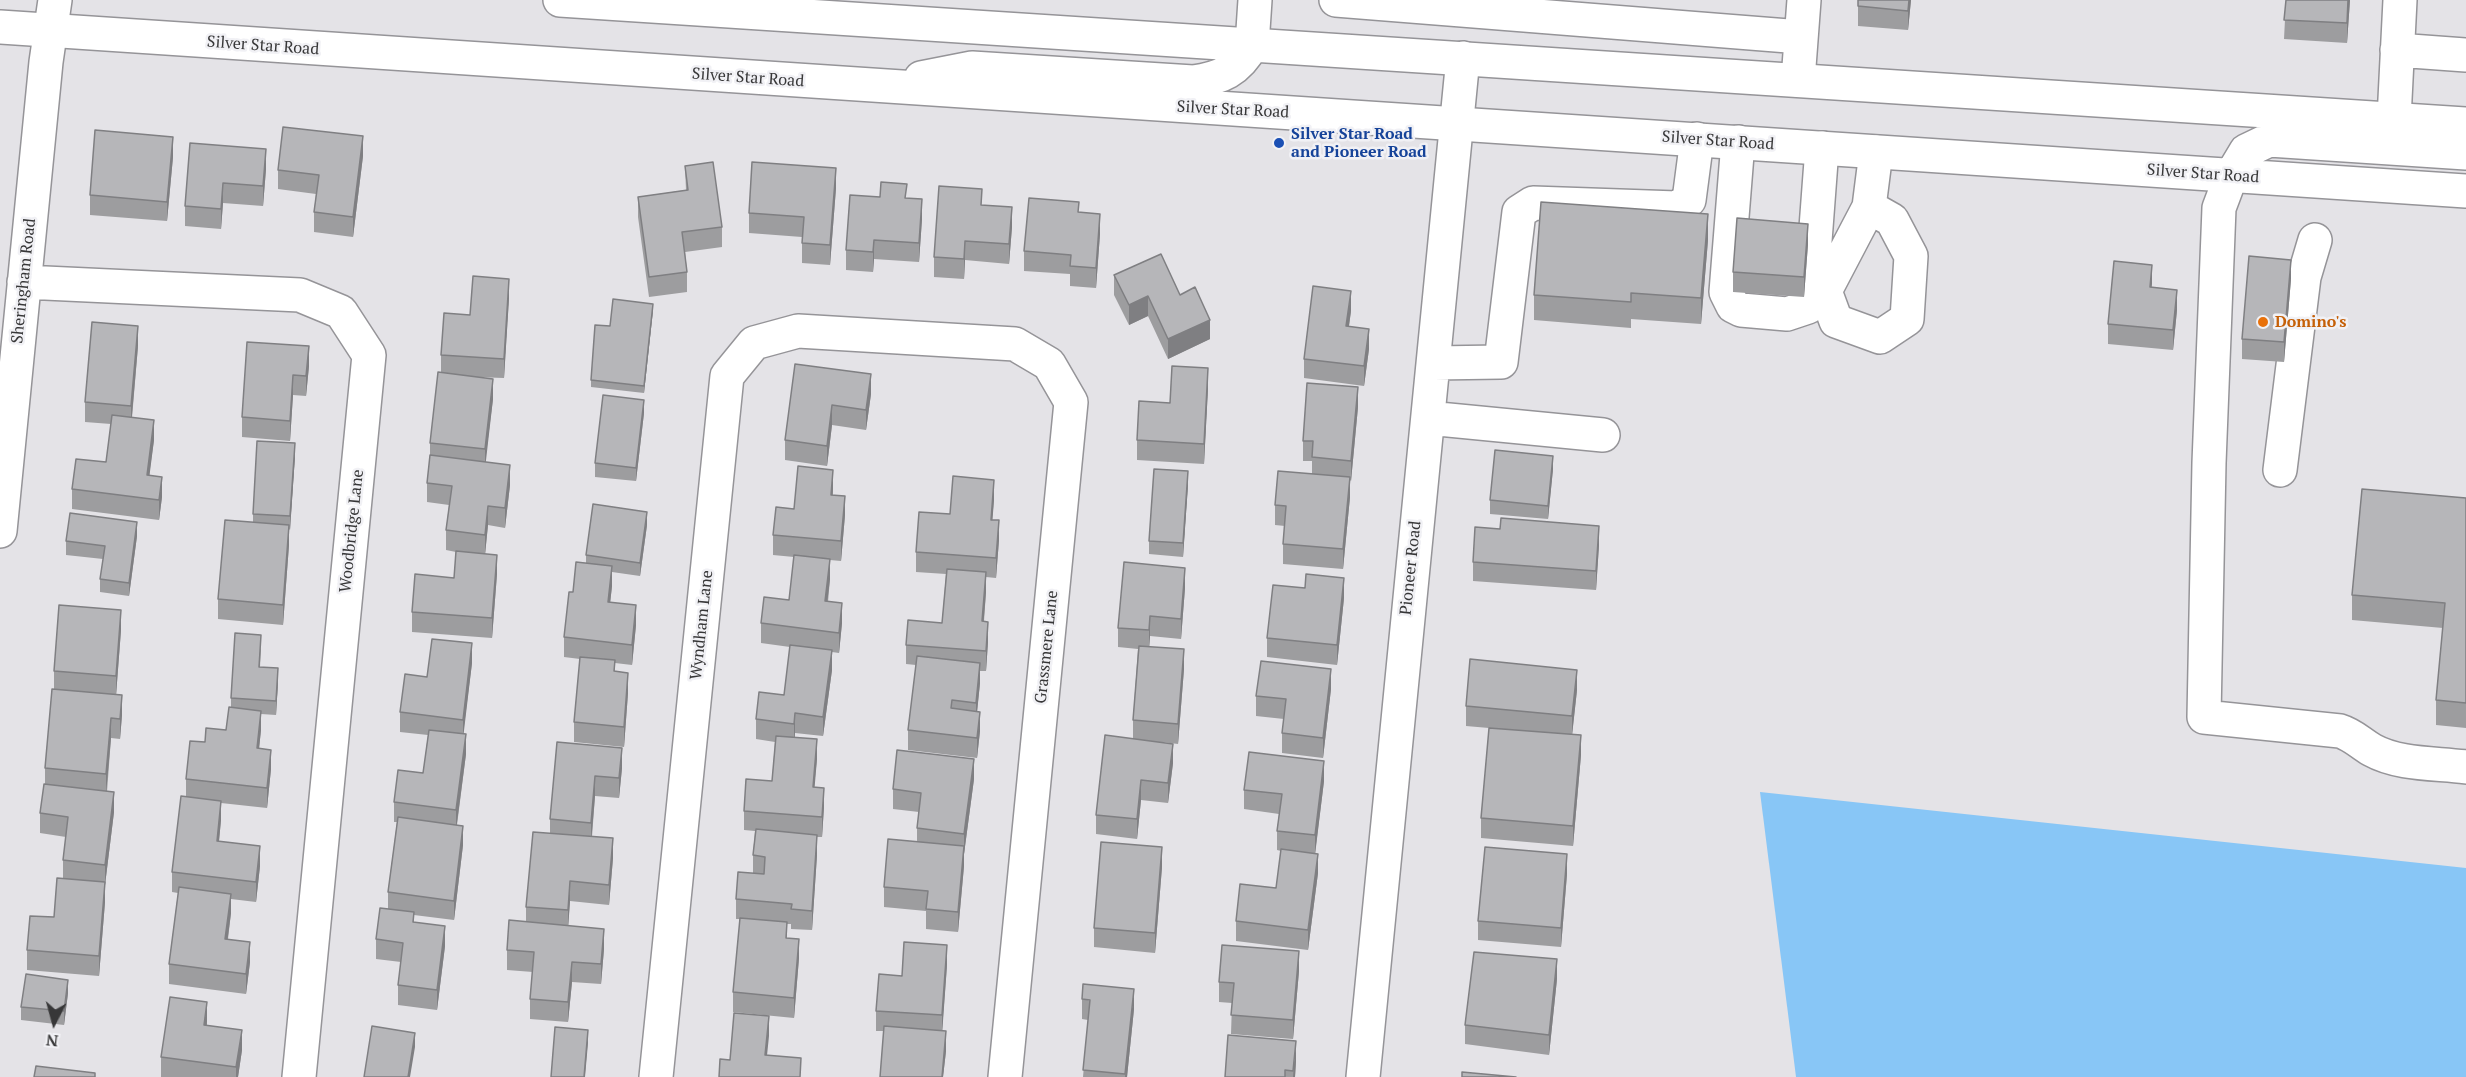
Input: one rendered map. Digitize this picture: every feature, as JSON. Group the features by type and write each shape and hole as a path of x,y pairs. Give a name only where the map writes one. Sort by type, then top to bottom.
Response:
{"main road":[{"path":"53,16 75,0"},
{"path":"560,0 2466,124"},
{"path":"875,87 972,68 1193,82 1220,78 1236,67 1252,45 1255,0"},
{"path":"1336,0 1801,37"},
{"path":"1798,80 1804,0"},
{"path":"2394,119 2400,0"},
{"name":"Silver Star Road","path":"0,27 53,16 875,87 1456,123 2466,191"},
{"name":"Sheringham Road","path":"0,531 46,62 53,16"},
{"path":"2397,50 2466,55"},
{"name":"Pioneer Road","path":"1363,1077 1462,58"},
{"path":"1434,363 1502,362 1519,212 1533,203 1677,208 1689,200 1696,139"},
{"path":"2466,153 2269,140 2246,151 2231,176 2219,208 2209,464 2204,717 2340,731 2352,734 2373,750 2401,760 2466,767"},
{"path":"1738,142 1726,292 1733,306 1741,310 1787,314 1808,307 1822,148"},
{"path":"1869,207 1876,152"},
{"path":"2280,471 2304,277 2315,240"},
{"name":"Woodbridge Lane","path":"24,282 300,295 341,312 369,355 299,1077"},
{"name":"Wyndham Lane","path":"656,1077 727,376 754,343 798,331 913,338"},
{"name":"Grassmere Lane","path":"913,338 1015,344 1049,364 1071,402 1005,1077"},
{"path":"1428,418 1603,435"}],"water":[{"path":"1760,792 2466,868 2466,1077 1796,1077"}],"building":[{"path":"1858,0 1909,0 1908,11 1858,6"},
{"path":"2286,0 2348,0 2347,23 2284,20"},
{"path":"283,127 363,136 353,217 314,212 319,175 278,170"},
{"path":"95,130 173,137 167,202 90,195"},
{"path":"190,143 266,149 263,186 223,183 221,209 185,206"},
{"path":"713,162 722,227 682,232 687,272 649,277 638,197 688,190 685,166"},
{"path":"752,162 836,168 830,245 802,243 804,217 749,213"},
{"path":"881,182 907,184 905,198 922,199 919,243 874,240 873,252 846,250 850,195 880,197"},
{"path":"939,186 982,189 981,205 1012,207 1009,244 965,241 964,259 934,257"},
{"path":"1029,198 1079,202 1078,212 1100,214 1096,268 1070,266 1071,255 1024,251"},
{"path":"1541,202 1708,214 1701,298 1631,293 1631,302 1534,295"},
{"path":"1737,218 1808,224 1804,277 1733,272"},
{"path":"1161,254 1180,295 1195,287 1210,320 1168,339 1148,296 1129,305 1114,275"},
{"path":"2249,256 2291,260 2284,342 2242,339"},
{"path":"2114,261 2152,265 2150,287 2177,290 2173,330 2108,324"},
{"path":"473,276 509,279 504,359 441,355 444,313 470,315"},
{"path":"1313,286 1351,291 1346,326 1369,329 1364,366 1304,359"},
{"path":"613,299 653,304 644,386 591,380 595,325 610,326"},
{"path":"92,322 138,326 131,406 85,402"},
{"path":"247,342 309,346 306,376 293,375 290,421 242,417"},
{"path":"795,364 871,374 866,410 832,405 827,446 785,440"},
{"path":"1172,366 1208,368 1204,444 1137,440 1139,401 1170,403"},
{"path":"438,372 493,379 485,449 430,443"},
{"path":"1307,383 1358,387 1351,461 1312,457 1313,441 1303,441"},
{"path":"603,395 644,400 636,468 595,463"},
{"path":"112,415 154,420 147,475 162,477 159,500 72,489 76,459 106,462"},
{"path":"257,441 295,443 290,516 253,514"},
{"path":"1495,450 1553,456 1548,506 1490,500"},
{"path":"430,455 510,465 505,508 488,506 485,535 446,530 452,486 427,483"},
{"path":"798,466 833,470 831,495 845,496 841,541 773,535 776,507 794,509"},
{"path":"1154,469 1188,471 1183,543 1149,541"},
{"path":"1278,471 1350,477 1343,549 1283,544 1286,506 1275,505"},
{"path":"953,476 994,480 991,520 999,520 996,558 916,552 919,512 950,514"},
{"path":"2362,489 2466,498 2466,703 2436,700 2445,603 2352,595"},
{"path":"593,504 647,512 640,563 586,555"},
{"path":"70,513 137,522 129,583 100,579 105,546 66,541"},
{"path":"1501,518 1599,526 1596,571 1473,562 1475,527 1500,529"},
{"path":"225,520 289,525 283,605 218,599"},
{"path":"456,551 497,555 492,618 412,612 415,574 454,578"},
{"path":"794,555 830,559 825,601 842,603 839,633 761,623 764,597 789,600"},
{"path":"576,562 612,566 608,602 636,605 632,645 564,637 569,592 573,592"},
{"path":"1124,562 1185,568 1181,619 1150,616 1149,630 1118,628"},
{"path":"947,569 986,572 982,621 988,622 986,651 906,645 908,620 942,623"},
{"path":"1306,574 1344,578 1337,645 1267,638 1273,585 1305,588"},
{"path":"59,605 121,610 116,676 54,671"},
{"path":"235,633 261,635 259,667 278,668 276,701 231,698"},
{"path":"432,639 472,643 463,720 400,712 405,674 427,677"},
{"path":"790,645 832,650 823,717 795,713 794,724 756,719 759,692 784,695"},
{"path":"1139,646 1184,649 1178,724 1133,720"},
{"path":"917,656 980,663 976,703 952,700 951,708 980,712 977,738 908,730"},
{"path":"580,657 615,660 614,671 628,673 624,727 574,722"},
{"path":"1470,659 1577,670 1572,716 1466,706"},
{"path":"1261,661 1331,669 1323,738 1282,733 1286,699 1256,696"},
{"path":"52,689 122,695 120,719 111,718 106,774 45,768"},
{"path":"229,707 261,711 257,748 271,750 267,788 186,779 190,741 205,742 206,728 226,730"},
{"path":"1489,728 1581,735 1573,826 1481,818"},
{"path":"429,730 466,734 456,810 394,802 398,770 423,773"},
{"path":"1105,735 1173,744 1168,783 1141,780 1137,819 1096,815"},
{"path":"776,736 817,739 813,787 824,788 822,817 744,811 746,779 772,781"},
{"path":"557,742 622,748 619,778 595,776 591,823 550,819"},
{"path":"897,750 974,759 964,834 917,828 921,793 893,789"},
{"path":"1249,752 1324,761 1315,835 1277,831 1282,794 1244,790"},
{"path":"44,784 114,792 105,865 63,860 68,817 40,813"},
{"path":"181,796 221,801 217,841 260,846 256,882 172,872"},
{"path":"398,817 463,826 454,901 388,892"},
{"path":"756,829 817,835 812,911 791,909 792,904 736,899 738,872 764,874 765,857 753,855"},
{"path":"533,832 613,838 609,885 570,881 568,910 526,907"},
{"path":"888,839 964,846 958,912 926,909 928,891 884,887"},
{"path":"1101,842 1162,847 1155,933 1094,928"},
{"path":"1485,847 1567,854 1561,928 1478,921"},
{"path":"1281,849 1318,854 1308,930 1236,921 1240,884 1276,888"},
{"path":"57,878 105,882 99,956 27,950 30,916 54,917"},
{"path":"179,887 231,894 225,939 250,942 246,974 169,964"},
{"path":"380,908 414,912 413,922 445,926 437,990 398,985 403,943 376,939"},
{"path":"740,918 787,922 786,938 799,939 794,998 733,992"},
{"path":"509,920 604,929 601,964 572,962 568,1002 530,999 534,952 507,950"},
{"path":"904,942 947,945 942,1015 876,1011 879,974 902,976"},
{"path":"1222,945 1299,951 1293,1020 1231,1015 1234,983 1219,982"},
{"path":"1474,952 1557,959 1549,1035 1465,1025"},
{"path":"26,974 68,980 64,1011 21,1007"},
{"path":"1083,984 1134,989 1125,1074 1083,1070 1090,1000 1082,999"},
{"path":"170,997 207,1002 204,1025 242,1030 236,1067 161,1057"},
{"path":"734,1013 769,1016 765,1055 801,1058 800,1077 719,1077 720,1059 730,1060"},
{"path":"372,1026 415,1033 408,1077 364,1077"},
{"path":"884,1026 946,1031 942,1077 880,1077"},
{"path":"555,1027 588,1030 584,1077 551,1077"},
{"path":"1228,1035 1296,1041 1293,1071 1285,1070 1285,1077 1225,1077"},
{"path":"36,1066 95,1073 95,1077 34,1077"},
{"path":"1462,1072 1516,1077 1462,1077"}],"place":[{"name":"Silver Star Road and Pioneer Road","path":"1279,143"},
{"name":"Domino's","path":"2263,322"}]}
